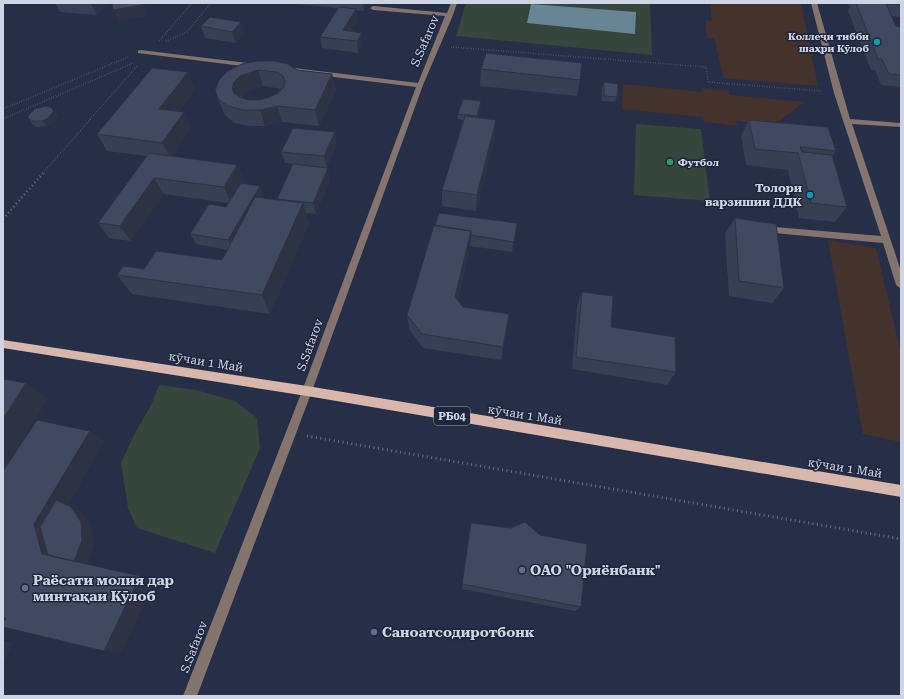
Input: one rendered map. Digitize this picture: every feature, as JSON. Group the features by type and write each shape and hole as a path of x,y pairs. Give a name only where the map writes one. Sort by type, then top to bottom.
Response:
{"main road":[{"name":"кӯчаи 1 Май","path":"3,344 307,391 901,491"}],"street":[{"path":"390,3 452,9"},
{"path":"814,3 838,93 901,285"},
{"path":"373,8 452,9"},
{"name":"S.Safarov","path":"190,696 307,391 420,85 452,9"},
{"path":"140,52 146,56 265,66"},
{"path":"281,68 420,85"},
{"path":"848,121 901,125"},
{"path":"752,228 887,240"}],"path":[{"path":"192,3 155,46 187,32 211,3"},
{"path":"437,45 706,67 708,82 838,93"},
{"path":"3,109 140,52"},
{"path":"3,119 146,56"},
{"path":"3,219 146,56"},
{"path":"290,433 901,538"}],"shaded area":[{"path":"710,3 801,3 818,86 724,78 714,38 707,38 705,20 712,21"},
{"path":"623,84 702,92 702,88 729,91 730,95 805,102 773,125 736,121 737,126 704,122 703,117 622,109"},
{"path":"828,240 876,248 901,353 901,442 863,434"}],"green space":[{"path":"466,3 650,3 652,55 456,36"},
{"name":"Футбол","path":"636,124 701,129 710,201 634,195"},
{"path":"159,385 196,390 235,401 257,418 260,448 215,553 137,528 128,508 121,463 133,437 151,405"}],"water":[{"path":"531,4 636,12 635,34 527,23"}],"building":[{"path":"112,3 141,3 142,5 113,10"},
{"path":"856,3 901,3 901,5 886,4 896,26 900,27 901,29 901,75 889,74 882,59 878,59"},
{"path":"339,7 356,9 343,30 362,33 357,41 320,37"},
{"path":"210,17 241,22 232,32 201,26"},
{"path":"486,53 582,63 580,80 481,69"},
{"path":"258,61 274,61 288,64 297,70 332,74 315,110 277,106 260,110 243,110 228,106 218,99 215,90 219,80 228,71 242,64","holes":["258,70 277,72 283,76 285,81 284,87 278,93 270,97 259,100 249,100 234,93 232,88 234,82 240,76"]},
{"path":"152,68 188,72 159,109 184,112 162,143 97,134"},
{"path":"604,82 618,84 617,97 604,96"},
{"path":"463,99 481,101 477,116 458,114"},
{"path":"46,106 50,107 54,111 48,118 42,121 33,121 29,119 28,116 35,109"},
{"path":"465,116 496,120 477,195 442,190"},
{"path":"749,120 828,127 836,151 800,147 802,152 832,155 847,207 811,203 798,153 755,149"},
{"path":"293,128 335,132 324,156 281,152"},
{"path":"149,153 237,165 224,187 154,178 120,226 98,223"},
{"path":"293,164 328,168 313,203 277,199"},
{"path":"241,183 260,186 228,240 190,234 209,204 226,207"},
{"path":"255,197 303,203 262,295 117,275 123,266 144,269 156,251 222,260"},
{"path":"439,213 517,223 514,242 471,235 471,231 435,226"},
{"path":"735,218 776,224 784,288 739,281"},
{"path":"434,225 471,231 455,297 463,307 509,314 503,347 422,334 407,315"},
{"path":"582,292 613,296 611,327 675,337 676,372 576,357"},
{"path":"3,379 26,383 3,419"},
{"path":"37,420 90,431 34,524 42,554 140,576 104,651 3,627 3,622 6,618 3,618 3,471"},
{"path":"56,500 71,507 81,522 82,541 74,561 48,555 40,527"},
{"name":"ОАО \"Ориёнбанк\"","path":"525,522 540,535 587,544 581,607 462,584 471,523 511,528"}],"place":[{"name":"Коллеҷи тибби шаҳри Кӯлоб","path":"877,42"},
{"name":"Футбол","path":"670,162"},
{"name":"Толори варзишии ДДК","path":"810,195"},
{"name":"ОАО \"Ориёнбанк\"","path":"522,570"},
{"name":"Раёсати молия дар минтақаи Кӯлоб","path":"25,588"},
{"name":"Саноатсодиротбонк","path":"374,632"}]}
